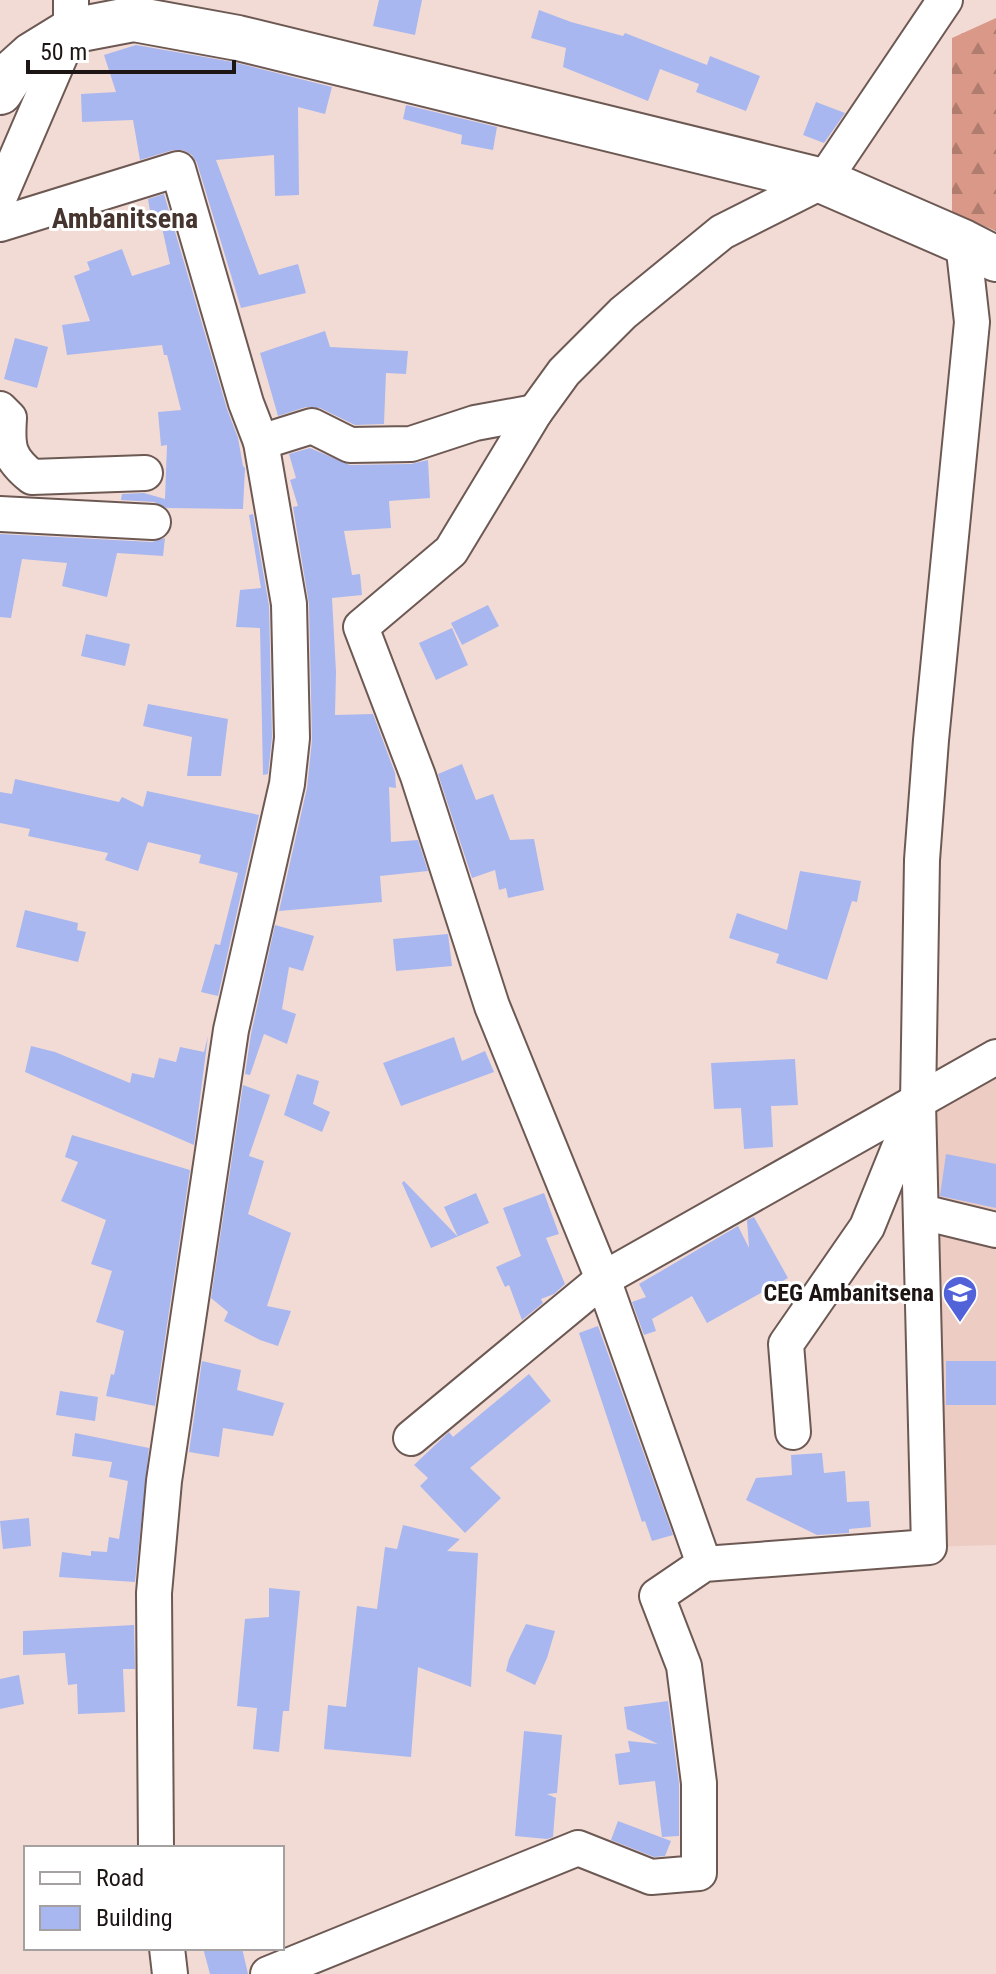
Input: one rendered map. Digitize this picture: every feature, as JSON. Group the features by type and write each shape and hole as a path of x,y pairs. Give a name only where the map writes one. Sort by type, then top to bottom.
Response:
{"main road":[{"path":"0,92 13,72 71,16 134,19 238,38 823,181 980,250"}],"street":[{"path":"704,1564 603,1279 492,1006 418,776 361,627 451,551 535,412 564,372 623,313 722,232 823,181 945,0"},
{"path":"0,196 71,16"},
{"path":"0,224 178,169 246,403 261,442 289,604 292,738 287,784 231,1030 164,1481 154,1593 156,1846"},
{"path":"268,1974 578,1848 651,1877 699,1873 699,1783 684,1666 657,1596 704,1564 929,1547 918,1103 923,845 980,250"},
{"path":"0,409 9,418 7,445 17,465 32,477 145,473"},
{"path":"261,442 312,426 350,445 411,444 475,423 535,412"},
{"path":"0,514 153,522"},
{"path":"411,1438 603,1279 996,1057"},
{"path":"793,1432 786,1344 867,1227 918,1103"},
{"path":"922,1212 996,1230"},
{"path":"167,1950 170,1974"}],"shaded area":[{"name":"CEG Ambanitsena","path":"996,1057 996,1545 929,1547 918,1103"}],"green space":[{"path":"996,18 996,231 952,212 952,38"}],"building":[{"path":"379,0 422,0 415,35 373,26"},
{"path":"539,10 623,36 625,33 707,65 710,56 760,76 746,111 696,92 699,84 660,69 648,101 563,67 566,48 531,38"},
{"path":"136,45 233,62 332,87 325,114 298,107 299,195 275,196 274,155 216,160 259,275 298,264 306,293 241,308 192,155 183,150 173,150 140,160 133,120 82,122 81,94 116,92 104,55"},
{"path":"816,102 845,113 824,143 803,135"},
{"path":"406,105 497,127 493,150 461,144 462,135 403,119"},
{"path":"164,194 238,438 245,468 243,509 167,508 154,502 121,500 122,494 144,493 165,499 167,445 161,446 158,412 181,410 167,355 164,355 162,345 67,355 62,325 90,321 74,276 90,270 87,262 122,249 132,276 170,264 159,214 151,217 148,199"},
{"path":"325,331 330,347 408,351 406,374 386,373 384,424 355,425 320,408 306,407 278,416 260,353"},
{"path":"15,338 48,347 37,388 4,379"},
{"path":"310,448 350,465 411,464 428,460 430,498 389,501 391,528 344,531 352,575 360,574 362,595 332,598 335,715 373,714 395,773 396,788 389,787 391,842 418,840 428,871 380,876 382,902 279,911 307,788 312,740 309,604 293,507 298,506 290,480 296,478 289,454"},
{"path":"253,514 269,606 272,737 268,774 263,775 260,628 236,627 240,590 261,588 249,515"},
{"path":"0,534 152,542 165,538 163,556 117,553 107,597 62,586 67,563 22,559 11,618 0,617"},
{"path":"488,605 499,626 462,645 451,623"},
{"path":"452,628 468,665 436,680 419,643"},
{"path":"86,634 130,644 125,666 81,656"},
{"path":"148,704 228,719 221,776 187,776 192,737 143,726"},
{"path":"462,764 476,800 493,794 510,840 534,839 544,890 508,898 506,888 499,890 495,870 472,878 438,774"},
{"path":"15,779 119,802 122,797 143,807 147,791 259,815 218,996 201,992 215,944 220,945 238,873 199,863 201,855 148,842 138,871 105,860 108,853 28,836 30,829 0,823 0,792 12,794"},
{"path":"800,871 861,881 857,902 852,901 827,980 776,963 779,954 729,938 737,913 787,930"},
{"path":"25,910 78,923 77,930 86,932 78,962 16,947"},
{"path":"275,925 314,936 303,971 289,967 282,1009 296,1014 287,1044 264,1034 250,1075 245,1074 251,1034"},
{"path":"448,934 452,966 396,971 393,939"},
{"path":"208,1036 194,1145 25,1072 31,1046 55,1052 130,1083 132,1073 154,1078 159,1058 176,1062 180,1047 204,1052"},
{"path":"454,1037 462,1061 485,1051 494,1072 401,1106 383,1063"},
{"path":"795,1059 798,1105 771,1106 773,1147 744,1149 741,1108 714,1109 711,1063"},
{"path":"297,1074 319,1081 313,1104 330,1112 322,1132 284,1115"},
{"path":"243,1085 270,1095 249,1156 264,1161 248,1214 291,1233 267,1306 291,1311 278,1346 224,1321 228,1312 211,1298"},
{"path":"72,1135 190,1170 155,1406 106,1396 124,1331 96,1322 112,1271 91,1264 106,1220 61,1201 78,1162 65,1157"},
{"path":"946,1154 996,1164 996,1208 940,1196"},
{"path":"404,1181 458,1237 431,1248 402,1183"},
{"path":"476,1193 489,1223 458,1236 444,1207"},
{"path":"544,1193 559,1234 546,1238 565,1284 554,1294 541,1299 543,1303 522,1320 509,1285 505,1287 496,1267 521,1256 503,1208"},
{"path":"754,1217 788,1278 707,1323 692,1296 652,1319 656,1331 644,1335 632,1302 646,1297 639,1284 738,1226 749,1248 747,1220"},
{"path":"598,1326 673,1535 652,1541 645,1521 642,1522 579,1333"},
{"path":"202,1361 241,1370 237,1390 284,1403 273,1436 223,1428 219,1457 189,1452"},
{"path":"946,1361 996,1361 996,1405 946,1405"},
{"path":"529,1374 551,1401 470,1468 501,1498 465,1533 420,1486 428,1478 414,1465 449,1432 453,1437"},
{"path":"60,1391 98,1397 95,1421 56,1415"},
{"path":"75,1433 149,1448 135,1582 59,1577 62,1552 91,1556 91,1551 107,1552 109,1537 119,1539 128,1481 109,1477 112,1462 72,1456"},
{"path":"822,1453 824,1473 845,1471 847,1502 869,1501 871,1527 849,1529 849,1533 817,1535 746,1500 756,1478 792,1475 791,1455"},
{"path":"29,1518 31,1546 3,1549 0,1521"},
{"path":"403,1525 460,1539 447,1551 478,1553 471,1687 418,1667 411,1757 324,1749 328,1705 346,1707 357,1606 377,1609 385,1547 397,1549"},
{"path":"269,1588 300,1591 289,1711 283,1711 279,1752 253,1749 257,1708 237,1706 245,1619 269,1617"},
{"path":"526,1624 555,1631 535,1685 506,1671"},
{"path":"134,1625 135,1669 123,1669 125,1712 78,1714 77,1684 68,1685 65,1653 23,1655 23,1631"},
{"path":"19,1675 24,1704 0,1709 0,1679"},
{"path":"668,1701 679,1784 679,1836 662,1837 655,1781 619,1785 615,1754 630,1752 628,1741 658,1744 627,1729 624,1707"},
{"path":"524,1731 562,1735 557,1793 547,1794 556,1798 553,1837 547,1839 515,1836"},
{"path":"618,1821 671,1841 665,1856 654,1857 611,1840"},
{"path":"204,1950 242,1950 248,1974 210,1974"}],"place":[{"name":"CEG Ambanitsena","path":"960,1324"}],"district":[{"name":"Ambanitsena","path":"125,218"}]}
